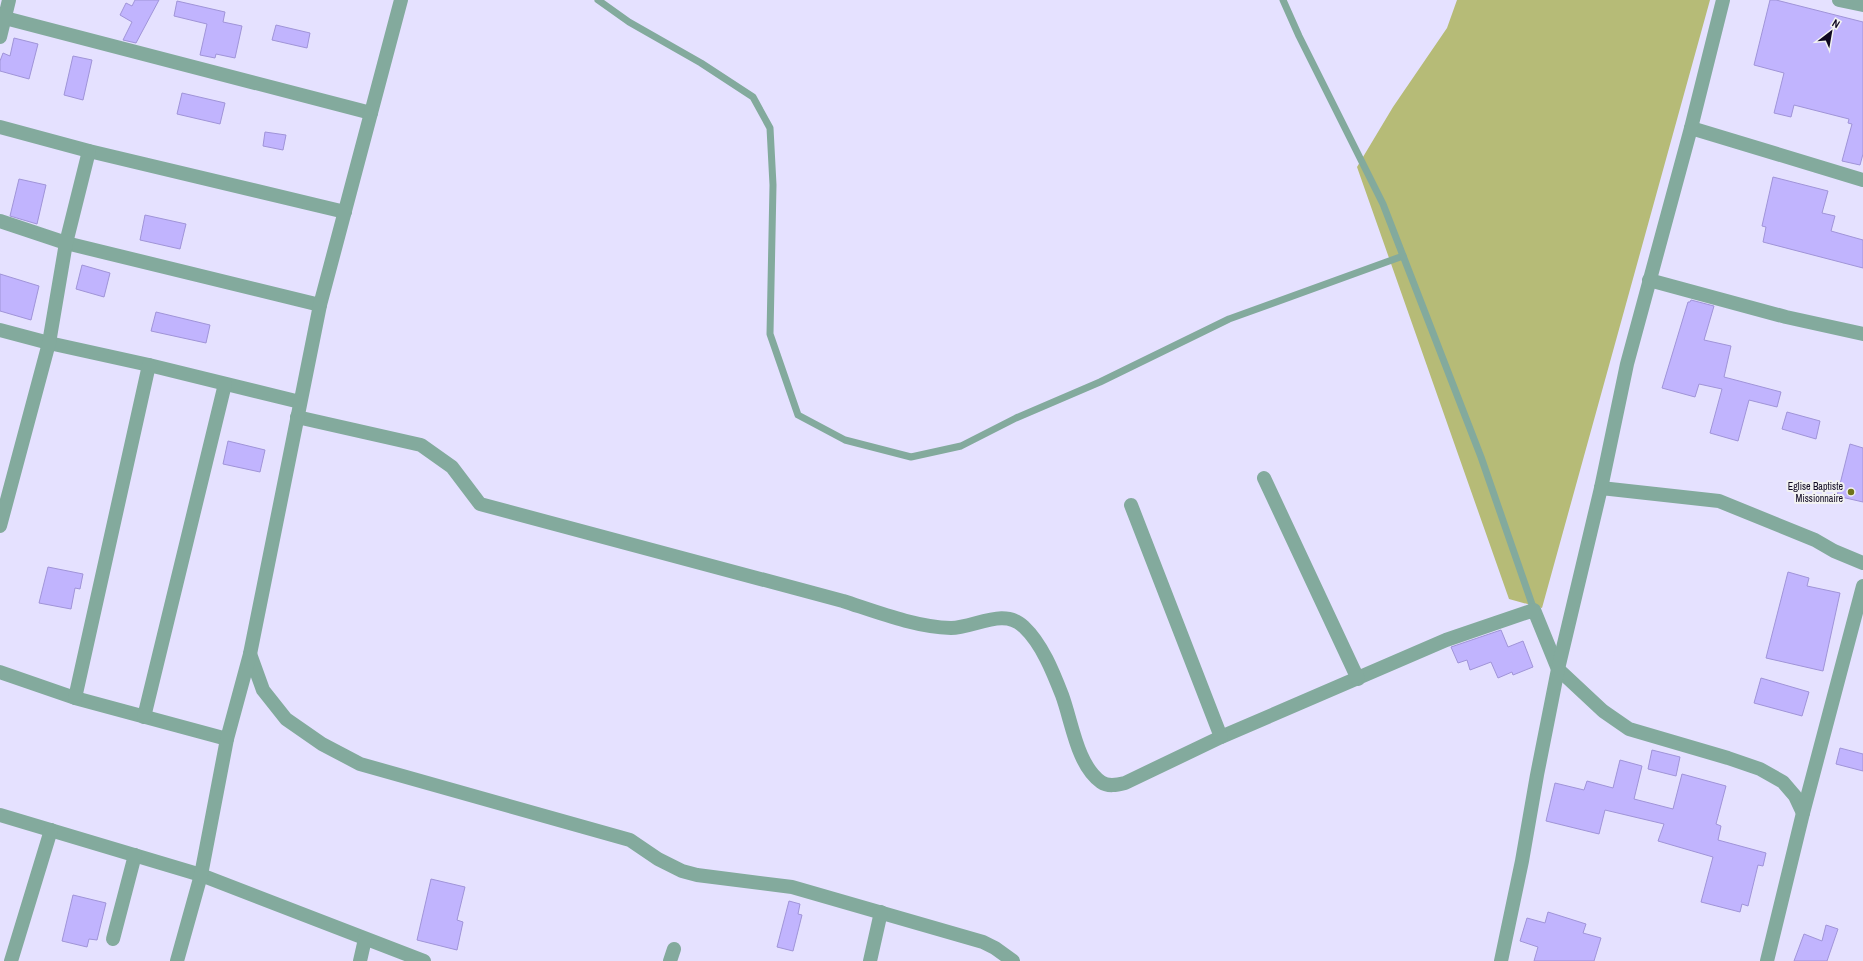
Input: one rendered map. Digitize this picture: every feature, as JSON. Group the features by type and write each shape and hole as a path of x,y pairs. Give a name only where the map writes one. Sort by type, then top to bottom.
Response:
{"street":[{"path":"0,37 9,0"},
{"path":"1501,961 1522,861 1558,669 1601,488 1627,364 1691,128 1723,0"},
{"path":"1839,0 1863,5"},
{"path":"177,961 201,875 227,739 250,654 320,305 371,113 397,1"},
{"path":"5,18 371,113"},
{"path":"0,127 88,151 344,212"},
{"path":"1691,128 1863,180"},
{"path":"0,526 49,343 66,242 88,151"},
{"path":"0,221 66,242 320,305"},
{"path":"1649,280 1786,317 1863,334"},
{"path":"0,330 49,343 150,365 300,402"},
{"path":"74,698 150,365"},
{"path":"144,717 225,384"},
{"path":"297,417 421,445 452,466 480,504 827,597 884,615 921,624 952,628 1002,618 1014,620 1024,626 1040,648 1062,695 1082,759 1093,775 1102,783 1111,786 1125,784 1221,737 1446,640 1534,610 1558,669 1603,711 1629,728 1760,769 1783,782 1795,796 1803,813"},
{"path":"1264,478 1358,679"},
{"path":"1601,488 1719,501 1808,537 1863,563"},
{"path":"1131,505 1221,737"},
{"path":"1766,961 1803,813 1863,586"},
{"path":"250,654 263,690 286,718 322,744 360,764 630,840 658,859 697,875 792,887 983,942 995,948 1013,961"},
{"path":"0,672 74,698 227,739"},
{"path":"0,815 201,875 424,961"},
{"path":"11,961 51,830"},
{"path":"113,939 135,855"},
{"path":"870,961 881,912"},
{"path":"360,961 365,939"}],"lane":[{"path":"598,0 629,22 701,63 753,97 770,128 773,185 770,334 798,415 845,440 911,457 961,446 1016,418 1100,382 1229,319 1403,256"},
{"path":"1283,0 1299,36 1383,204 1480,457 1534,610"}],"green space":[{"path":"1457,0 1710,0 1542,608 1509,599 1357,167 1393,107 1447,28"}],"building":[{"path":"135,0 159,0 136,43 123,40 132,22 120,15 126,3 132,6"},
{"path":"1770,0 1776,0 1863,22 1863,154 1860,165 1842,161 1852,124 1848,123 1849,119 1794,105 1791,117 1774,113 1784,73 1754,65"},
{"path":"177,1 225,12 223,22 242,26 235,58 216,54 215,58 200,55 207,24 174,16"},
{"path":"276,25 310,33 307,48 272,40"},
{"path":"14,38 38,44 29,79 0,71 0,61 3,53 10,56"},
{"path":"73,56 92,60 83,100 64,95"},
{"path":"182,93 225,103 220,124 177,114"},
{"path":"265,132 286,135 283,150 263,146"},
{"path":"1773,177 1828,191 1822,213 1835,216 1831,231 1863,240 1863,268 1763,242 1766,227 1762,226"},
{"path":"19,179 46,185 37,224 10,216"},
{"path":"145,215 186,224 180,249 140,240"},
{"path":"82,265 110,273 104,297 76,289"},
{"path":"0,274 39,286 31,320 0,311"},
{"path":"1691,300 1714,306 1704,340 1731,346 1724,377 1781,392 1777,407 1749,400 1738,441 1710,433 1722,389 1699,384 1695,397 1662,388 1688,302"},
{"path":"156,312 210,325 206,343 151,331"},
{"path":"1787,412 1820,421 1816,439 1782,429"},
{"path":"228,441 265,450 260,472 223,464"},
{"path":"1850,444 1863,448 1863,502 1837,496"},
{"path":"48,567 83,574 80,589 75,588 71,609 39,603"},
{"path":"1788,572 1809,578 1807,586 1840,593 1823,671 1766,658"},
{"path":"1501,630 1508,647 1523,641 1533,667 1513,675 1512,672 1498,678 1491,662 1470,670 1467,660 1458,663 1451,647"},
{"path":"1761,678 1809,692 1802,716 1754,703"},
{"path":"1840,748 1863,754 1863,771 1836,764"},
{"path":"1652,750 1680,757 1676,776 1648,769"},
{"path":"1620,760 1642,766 1634,799 1673,809 1682,774 1726,786 1716,824 1721,826 1718,840 1766,853 1763,866 1758,865 1748,906 1742,904 1740,912 1701,902 1713,857 1658,841 1664,824 1605,810 1599,834 1546,821 1555,783 1584,790 1587,781 1613,788"},
{"path":"431,879 465,887 457,920 463,922 457,950 417,940"},
{"path":"73,895 106,903 97,940 89,939 87,947 62,941"},
{"path":"789,901 800,904 798,914 802,915 793,951 777,947"},
{"path":"1548,912 1586,924 1583,933 1601,938 1594,961 1534,961 1538,947 1520,941 1527,918 1545,923"},
{"path":"1826,925 1838,929 1827,961 1794,961 1804,934 1822,941"}],"place":[{"name":"Eglise Baptiste Missionnaire","path":"1851,492"}]}
